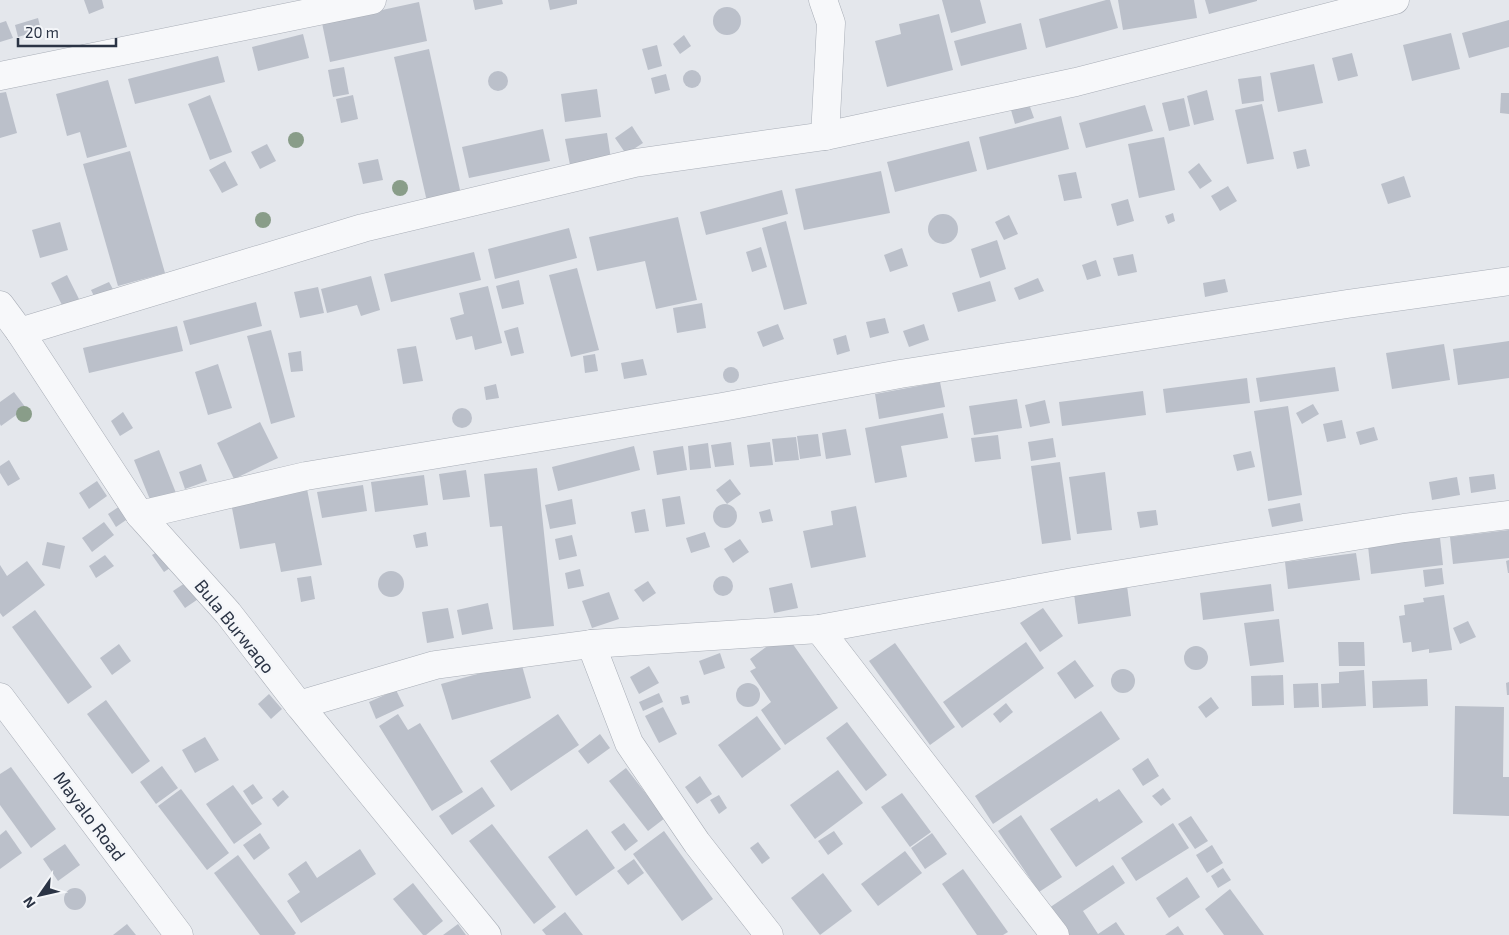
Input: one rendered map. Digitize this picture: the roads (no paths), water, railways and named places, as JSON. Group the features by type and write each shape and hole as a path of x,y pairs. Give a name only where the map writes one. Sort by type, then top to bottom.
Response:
{"street":[{"path":"0,76 372,0"},
{"path":"823,0 831,24 825,136"},
{"path":"20,332 363,228 635,163 825,136 1076,82 1395,0"},
{"path":"140,515 306,476 722,407 900,374 1347,304 1509,281"},
{"name":"Bula Burwaqo","path":"0,305 20,332 140,515 228,613 299,705 486,935"},
{"path":"299,705 435,665 591,644 819,629 1073,582 1404,528 1509,515"},
{"path":"819,629 1055,935"},
{"path":"591,644 629,744 697,843 768,935"},
{"name":"Mayalo Road","path":"0,697 179,935"}]}
